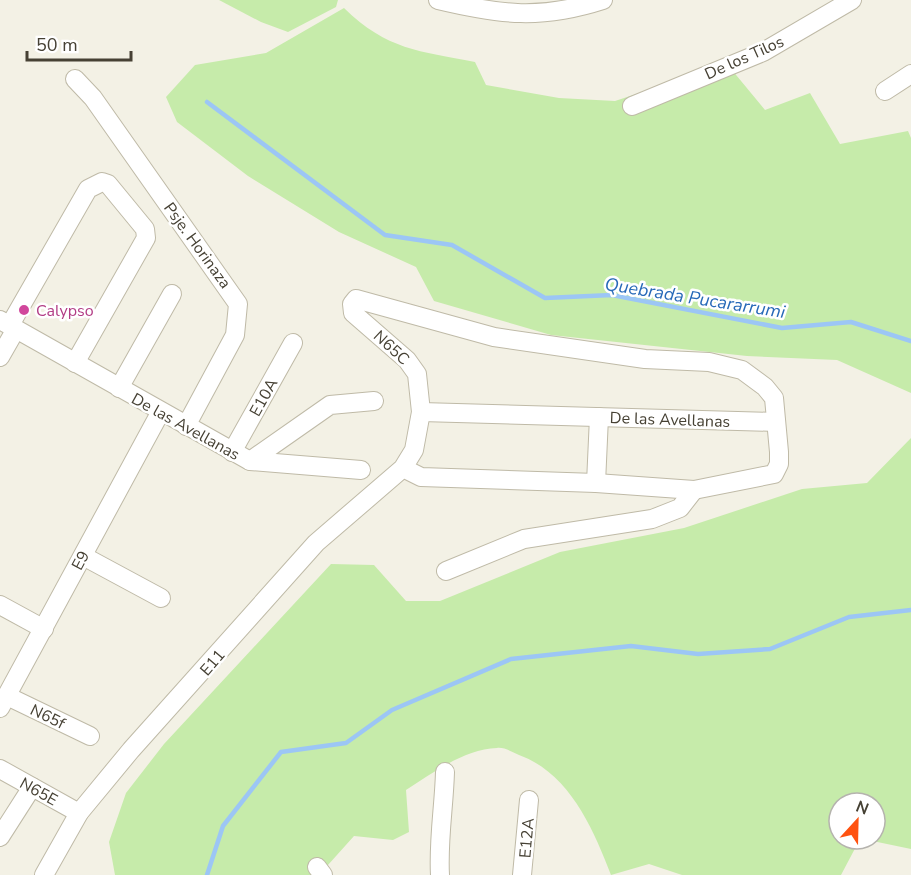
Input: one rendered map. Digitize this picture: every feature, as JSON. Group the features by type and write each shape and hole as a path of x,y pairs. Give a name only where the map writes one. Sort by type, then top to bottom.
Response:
{"street":[{"path":"438,0 496,13 536,14 574,9 603,0"},
{"name":"De los Tilos","path":"632,106 763,52 852,0"},
{"path":"885,91 911,74"},
{"name":"Psje. Horinaza","path":"75,79 93,98 238,304 236,335 186,426"},
{"path":"0,357 8,325 88,189 102,182 108,184 123,200 145,229 146,238 75,363"},
{"path":"118,388 172,294"},
{"name":"N65C","path":"403,468 414,450 421,412 419,386 413,366 354,313 354,301 360,298 494,337 645,359 718,363 741,370 765,387 774,398 776,422"},
{"name":"De las Avellanas","path":"8,325 160,412 250,460 330,405 374,401"},
{"name":"E10A","path":"232,452 293,343"},
{"name":"E9","path":"3,702 160,412"},
{"name":"De las Avellanas","path":"421,412 776,422"},
{"path":"596,483 598,417"},
{"path":"403,468 421,477 596,483 694,490 774,474 779,458 776,422"},
{"path":"250,460 361,470"},
{"name":"E11","path":"44,875 79,813 131,750 316,543 403,468"},
{"path":"446,572 524,539 652,519 680,508 694,490"},
{"path":"83,556 161,598"},
{"path":"0,605 44,628"},
{"name":"N65f","path":"3,702 90,736"},
{"name":"N65E","path":"0,769 79,813"},
{"path":"440,875 439,848 445,772"},
{"path":"0,837 32,787"},
{"name":"E12A","path":"522,875 529,800"}],"green space":[{"path":"219,0 338,0 336,7 288,32 261,22"},
{"path":"344,8 375,33 390,41 420,51 475,62 486,85 559,98 615,101 727,64 765,110 810,93 840,144 908,131 911,138 911,393 837,360 747,356 551,335 434,301 416,267 339,232 248,176 177,122 166,97 195,65 266,53"},
{"path":"911,438 911,849 887,844 887,791 827,791 827,851 854,851 841,875 682,875 649,864 611,875 587,821 565,788 537,763 500,748 485,749 461,757 406,790 409,832 393,840 354,836 319,875 115,875 109,842 126,793 164,744 331,564 374,565 406,601 440,601 560,552 684,528 802,489 867,483"}],"waterway":[{"name":"Quebrada Pucararrumi","path":"207,102 385,235 452,245 545,298 612,295 782,328 851,322 911,341"},
{"path":"207,875 223,826 281,752 346,743 392,710 511,659 631,646 698,654 770,649 849,617 911,610"}],"place":[{"name":"Calypso","path":"24,310"}]}
